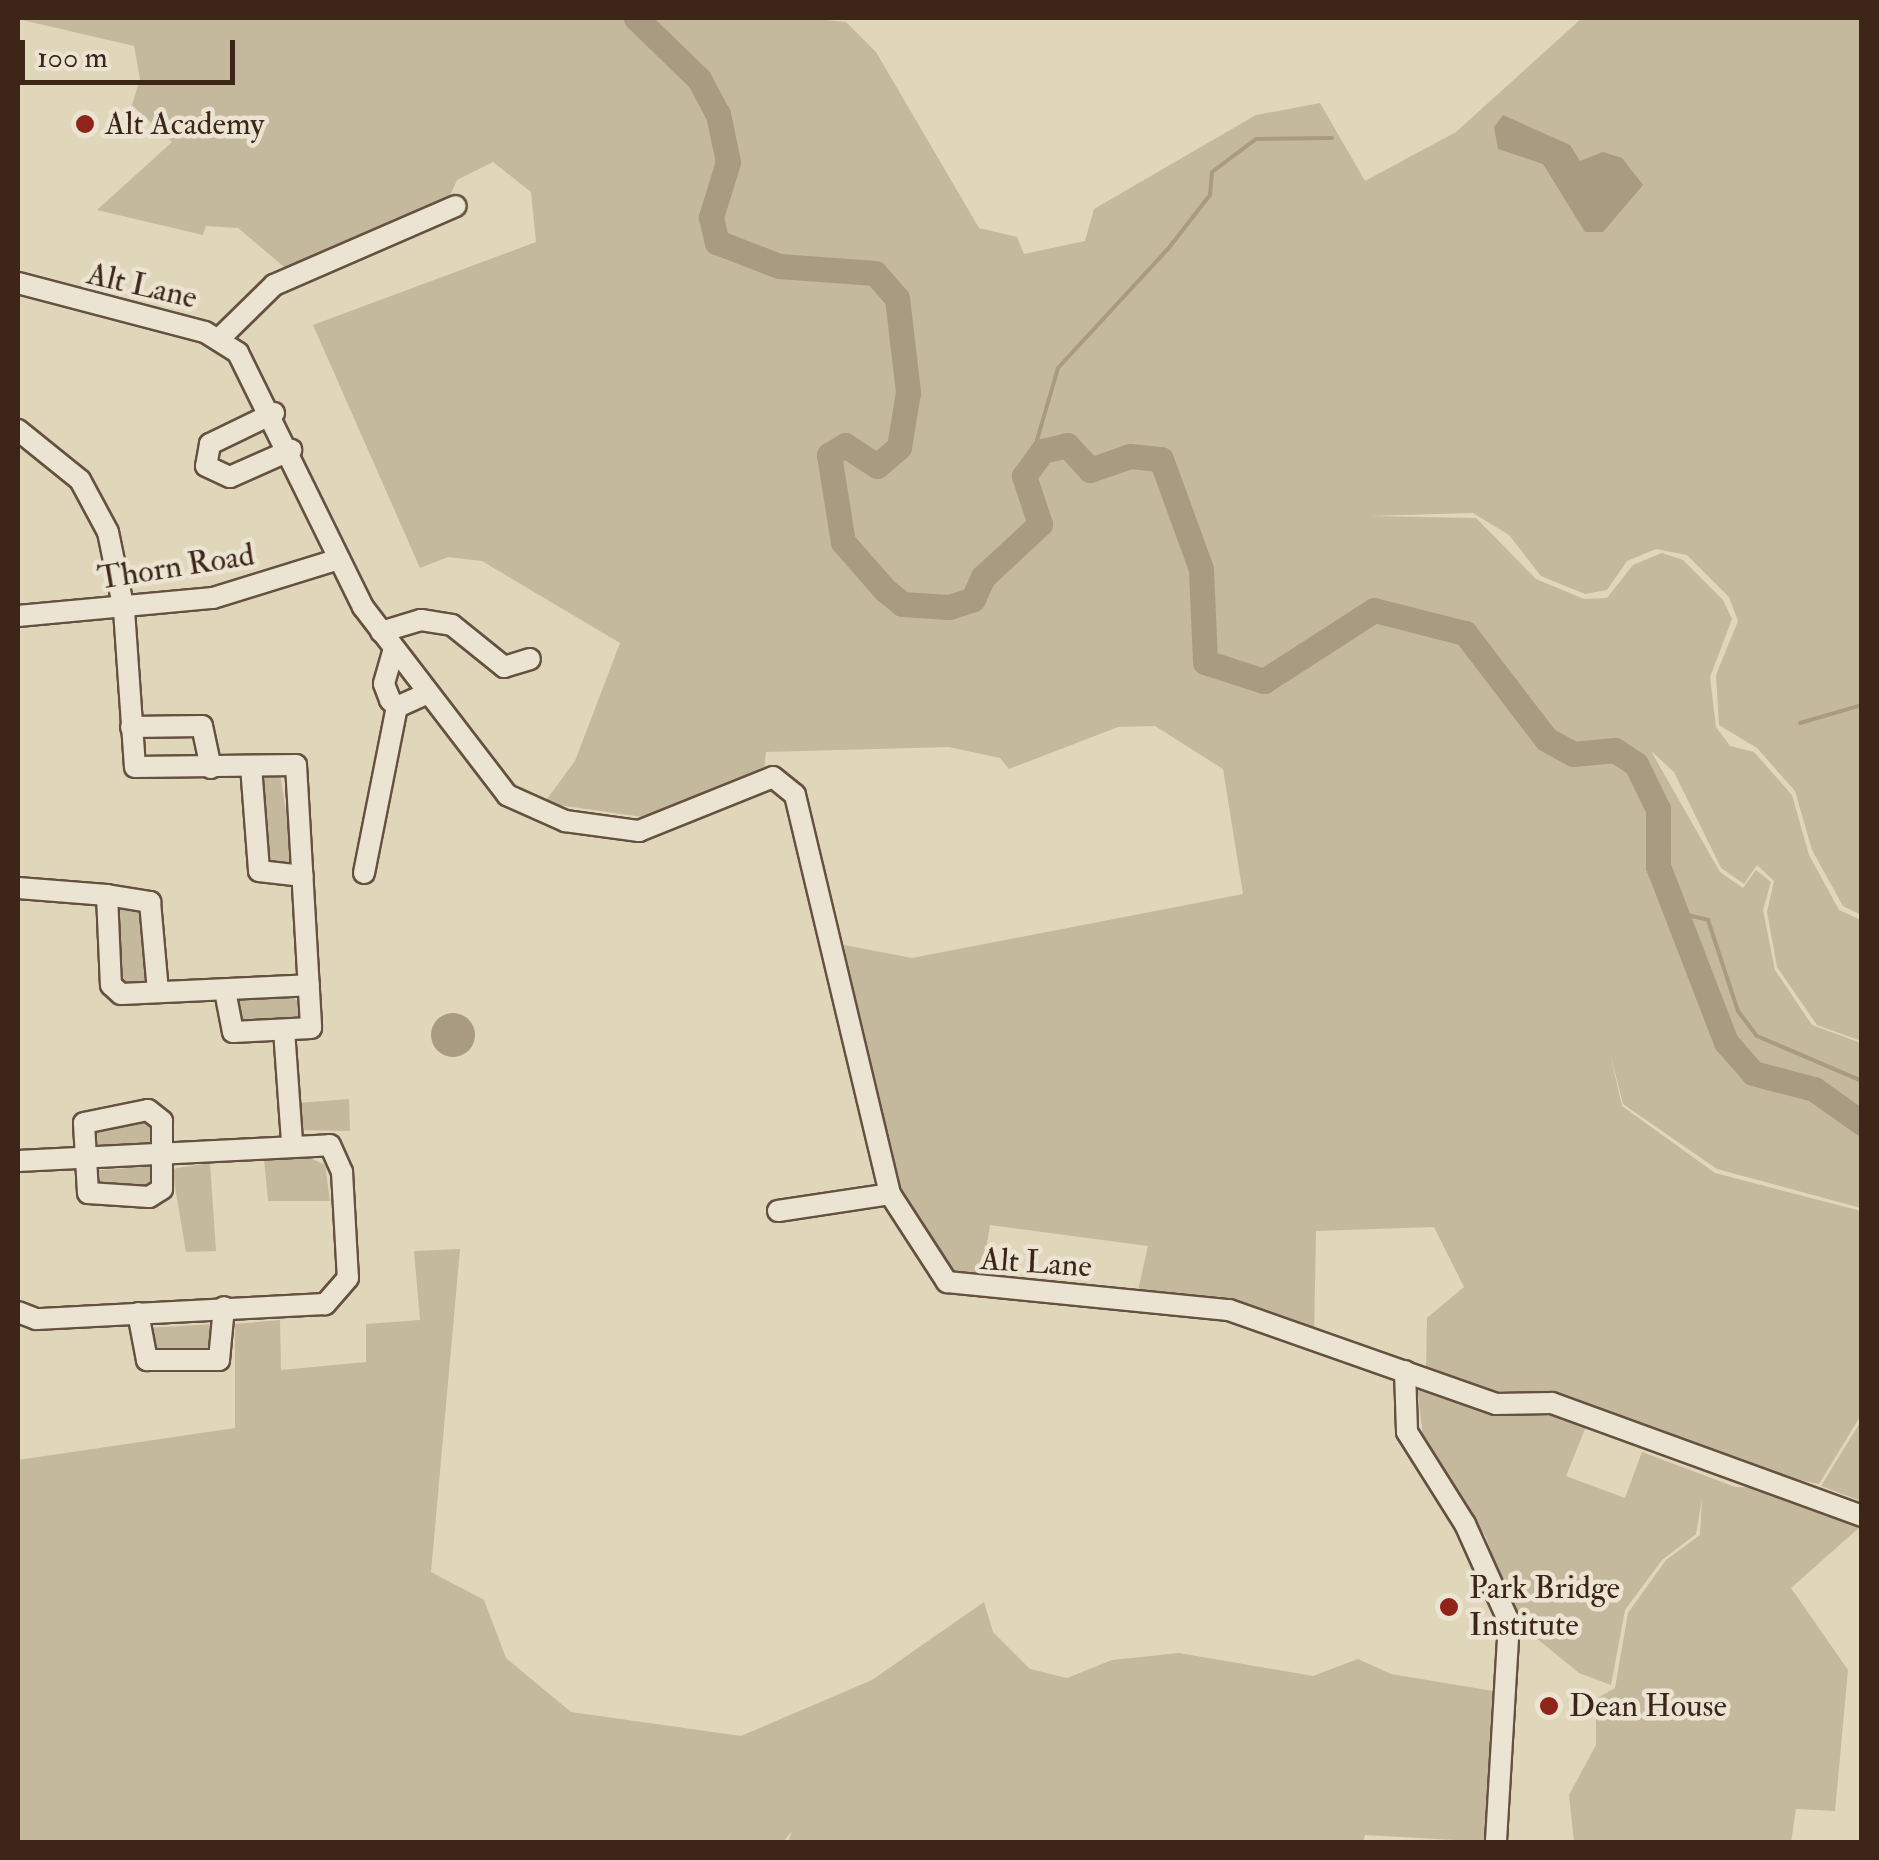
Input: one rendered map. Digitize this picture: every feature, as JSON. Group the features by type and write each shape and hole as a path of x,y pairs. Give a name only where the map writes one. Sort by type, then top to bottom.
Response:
{"street":[{"path":"219,339 274,285 456,206"},
{"name":"Alt Lane","path":"18,283 219,339 254,371 339,558 381,632 486,778 566,821 639,832 772,777 796,795 890,1194 905,1229 960,1288 1190,1302 1496,1404 1552,1403 1862,1516"},
{"path":"274,414 210,444 206,466 230,477 291,450"},
{"path":"18,430 80,480 108,532 124,610 131,728 138,770 296,764 310,1028 233,1032 224,991"},
{"name":"Thorn Road","path":"18,616 124,610 212,598 339,558"},
{"path":"381,632 421,620 452,625 504,667 530,659"},
{"path":"364,873 397,707 384,684 393,652"},
{"path":"397,707 426,694"},
{"path":"131,728 202,726 211,768"},
{"path":"251,766 259,872 303,876"},
{"path":"18,888 150,902 158,992"},
{"path":"106,895 111,985 121,994 309,985"},
{"path":"284,1030 292,1142"},
{"path":"148,1110 160,1116 164,1152 164,1184 149,1197 88,1193 84,1157 87,1119 148,1110"},
{"path":"18,1161 292,1142 330,1145 342,1172 341,1296 224,1308 36,1319 18,1312"},
{"path":"778,1211 890,1194"},
{"path":"138,1313 146,1360 219,1360 224,1308"},
{"path":"1405,1371 1407,1432 1465,1524 1509,1622 1496,1842"}],"shaded area":[{"path":"806,18 846,22 876,52 979,228 1017,237 1024,254 1085,241 1094,209 1256,115 1320,103 1365,181 1456,132 1582,18 1861,18 1861,915 1843,906 1812,850 1795,791 1757,748 1719,725 1716,675 1738,621 1729,597 1687,555 1656,549 1627,561 1607,590 1585,594 1541,576 1509,535 1473,513 1369,516 1476,518 1536,579 1584,599 1607,598 1633,565 1662,553 1683,560 1723,600 1732,619 1710,677 1716,727 1730,746 1754,752 1792,795 1809,855 1839,910 1861,920 1861,1041 1817,1025 1777,967 1767,912 1774,881 1757,865 1744,884 1721,868 1674,772 1651,751 1720,872 1743,888 1756,870 1771,882 1763,910 1775,970 1812,1025 1861,1043 1861,1208 1717,1169 1623,1104 1609,1049 1622,1106 1715,1173 1861,1211 1861,1415 1819,1484 1713,1462 1545,1393 1495,1393 1426,1370 1427,1318 1464,1287 1434,1227 1316,1231 1314,1337 1137,1295 1148,1246 990,1225 981,1280 943,1267 917,1233 882,1141 844,945 912,958 1243,894 1223,769 1155,726 1118,727 1009,769 1000,758 949,747 766,752 764,772 650,818 544,803 575,761 620,643 482,561 448,557 420,568 313,325 536,242 531,192 493,162 457,180 447,202 289,271 238,228 206,226 203,235 97,210 172,142 132,105 140,79 134,46 18,19"},
{"path":"1503,115 1570,145 1580,161 1603,152 1622,158 1643,185 1603,232 1585,232 1543,164 1498,149 1494,127"},
{"path":"280,773 294,865 266,867 262,775"},
{"path":"129,902 143,912 148,983 120,984 117,903"},
{"path":"292,995 302,1007 296,1021 237,1020 237,999"},
{"path":"453,1013 469,1019 475,1035 469,1051 453,1057 437,1051 431,1035 437,1019"},
{"path":"349,1099 350,1131 298,1130 298,1103"},
{"path":"148,1118 154,1142 91,1145 88,1129"},
{"path":"308,1157 325,1165 330,1201 268,1201 264,1158"},
{"path":"210,1163 216,1251 186,1252 172,1169"},
{"path":"157,1166 157,1187 104,1196 89,1171"},
{"path":"460,1249 431,1572 484,1600 506,1658 571,1712 741,1736 872,1680 984,1602 993,1632 1030,1669 1067,1678 1112,1660 1179,1653 1313,1676 1358,1659 1391,1674 1505,1693 1491,1842 1365,1835 1363,1842 788,1842 792,1831 783,1842 18,1842 18,1460 235,1428 235,1324 280,1320 281,1370 366,1362 366,1324 420,1320 414,1251"},
{"path":"215,1324 217,1344 207,1355 156,1357 146,1328"},
{"path":"1417,1386 1554,1407 1587,1424 1566,1476 1625,1498 1642,1452 1735,1487 1775,1488 1861,1526 1791,1588 1848,1670 1835,1811 1796,1809 1791,1842 1574,1842 1569,1795 1596,1745 1596,1699 1615,1688 1628,1613 1666,1560 1700,1535 1702,1499 1696,1534 1662,1560 1625,1610 1611,1685 1579,1673 1513,1619 1486,1537 1423,1437"},
{"path":"1861,1421 1861,1501 1821,1486"}],"waterway":[{"path":"636,18 699,79 718,114 728,162 711,217 717,242 779,266 875,273 897,298 908,392 899,447 877,466 845,445 829,455 843,542 885,590 902,604 949,607 973,599 983,577 1040,524 1024,476 1042,451 1067,445 1090,470 1130,456 1161,459 1201,569 1205,662 1264,681 1374,610 1465,633 1546,739 1573,754 1615,750 1636,764 1658,809 1658,866 1726,1042 1753,1073 1814,1089 1862,1123"},
{"path":"1042,451 1037,440 1058,368 1168,249 1210,195 1212,172 1256,139 1332,138"},
{"path":"1800,723 1862,705"},
{"path":"1683,914 1708,920 1738,1011 1757,1036 1862,1081"}],"place":[{"name":"Alt Academy","path":"85,124"},
{"name":"Park Bridge Institute","path":"1449,1607"},
{"name":"Dean House","path":"1549,1706"}]}
